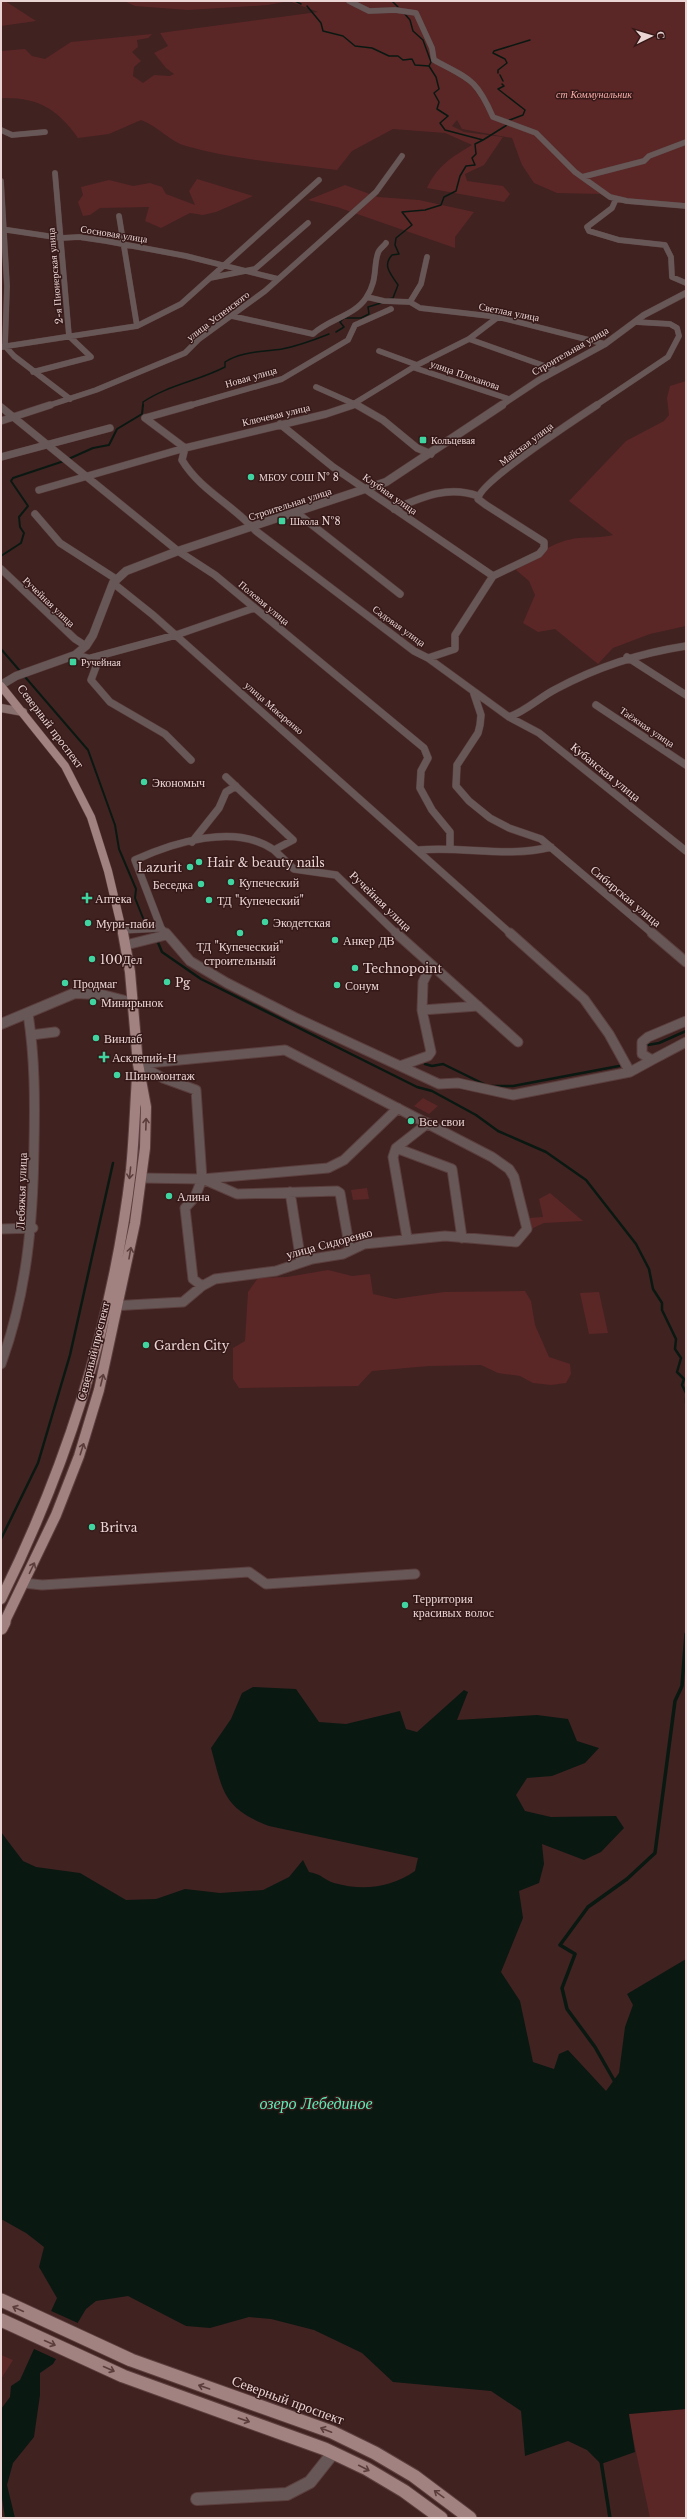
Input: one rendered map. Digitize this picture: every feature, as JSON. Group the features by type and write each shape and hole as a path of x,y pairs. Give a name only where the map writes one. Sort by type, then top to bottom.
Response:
{"main road":[{"name":"Северный проспект","path":"1,685 64,766 82,795 91,817 108,871 126,945 138,1064 146,1107 142,1178 135,1223 119,1306 92,1418 70,1483 24,1583 1,1628"},
{"path":"1,708 23,712"},
{"name":"Северный проспект","path":"1,1599 43,1512 66,1454 78,1416 106,1306 129,1182 138,1064"},
{"path":"78,1416 92,1418"},
{"name":"Северный проспект","path":"1,2300 35,2317 176,2377 339,2436 376,2453 414,2476 470,2518"},
{"path":"1,2320 169,2394 333,2453 367,2469 404,2491 440,2518"}],"street":[{"path":"352,1 369,11 395,10 416,13 432,48 434,60 473,81 484,96 493,117 536,133 582,177 616,199 686,206"},
{"path":"1,130 12,136 45,132"},
{"path":"582,177 644,161 649,156 686,142"},
{"name":"улица Успенского","path":"1,421 96,390 185,353 199,339 260,295 376,192 402,156"},
{"name":"2-я Пионерская улица","path":"33,372 91,357 69,336 55,173"},
{"path":"3,346 137,326 181,304 319,180"},
{"path":"1,181 2,230 7,286 3,346"},
{"path":"616,199 612,208 587,227 589,231 619,240 665,245 671,256 672,276 686,283"},
{"path":"119,216 137,326"},
{"path":"209,279 247,272 265,262 308,223"},
{"name":"Сосновая улица","path":"2,230 61,238 79,237 106,241 125,246 186,256 247,272 278,278"},
{"path":"232,316 307,334 313,334 324,324 356,310 368,297 376,276 376,256 386,243"},
{"path":"410,302 411,297 421,284 427,257"},
{"name":"Строительная улица","path":"114,581 136,566 368,490 386,482 431,454 509,399 556,370 605,344 652,310 686,293"},
{"name":"Светлая улица","path":"368,297 384,301 410,302 420,308 498,317 605,344"},
{"name":"Новая улица","path":"185,448 145,418 282,379 348,340 355,324 391,309"},
{"name":"Ключевая улица","path":"39,490 86,475 185,448 326,414 353,405 416,366 469,339 498,317"},
{"name":"Майская улица","path":"478,496 487,486 549,437 668,357 679,336 680,326 636,322"},
{"path":"469,339 556,370"},
{"path":"3,346 33,372 70,399"},
{"name":"улица Плеханова","path":"379,351 416,366 509,399"},
{"path":"316,387 384,420 419,450 431,454"},
{"name":"Полевая улица","path":"1,408 48,444 178,551 215,575 424,748 428,758 421,771 420,788 432,810 450,832 450,848"},
{"name":"Клубная улица","path":"280,424 302,444 493,576"},
{"path":"1,457 110,428"},
{"name":"Садовая улица","path":"185,448 182,460 187,470 198,482 245,518 252,527 414,651 428,658 509,717"},
{"path":"394,509 452,489 463,490 478,496 478,500 485,506 533,533 544,542 544,548 539,554 493,576 455,635 455,649 428,658"},
{"path":"297,513 400,594"},
{"name":"улица Макаренко","path":"35,514 62,544 114,581 176,635 419,850 584,999 608,1034 630,1072"},
{"name":"Ручейная улица","path":"1,569 74,639 86,646"},
{"path":"1,685 16,676 75,655 86,646 93,635 114,581"},
{"path":"75,655 91,658 176,635 254,608"},
{"path":"509,717 524,711 538,698 579,677 627,657 648,651 686,646"},
{"path":"627,657 686,695"},
{"path":"91,658 97,664 91,680 99,692 120,709 147,721 165,734 191,760"},
{"name":"Сибирская улица","path":"473,691 481,714 480,725 478,733 457,765 455,774 456,786 468,801 490,818 509,828 530,834 551,847 686,962"},
{"name":"Таёжная улица","path":"596,705 686,765"},
{"name":"Кубанская улица","path":"509,717 539,733 686,850"},
{"path":"226,777 293,840 274,850"},
{"path":"192,842 206,822 219,808 226,792 236,786"},
{"name":"Ручейная улица","path":"159,931 135,860 146,854 192,842 242,837 259,841 274,850 294,869 336,875 362,902 518,1042"},
{"path":"419,850 450,848 513,854 532,852 551,847"},
{"path":"123,930 159,931 190,961 228,983 439,1084 458,1084 513,1094 630,1072 686,1042"},
{"path":"126,945 150,938 159,931"},
{"path":"400,1066 428,1056 431,1052 422,1010 423,982 431,964"},
{"path":"1,1024 28,1014 75,993 98,994 133,1003"},
{"path":"422,1010 478,1006"},
{"name":"Лебяжья улица","path":"1,1364 23,1298 33,1228 35,1098 34,1051 28,1014"},
{"path":"652,1060 642,1054 642,1042 648,1037 686,1022"},
{"path":"32,1035 55,1032"},
{"name":"улица Сидоренко","path":"106,1306 183,1302 202,1286 215,1279 276,1271 301,1262 343,1254 364,1244 407,1238 445,1236 516,1242 523,1235 526,1225 514,1177 509,1169 492,1157 428,1123 285,1050 138,1064"},
{"path":"138,1064 163,1078 196,1090 202,1179 195,1197 185,1208 193,1279 202,1286"},
{"path":"142,1178 202,1179 328,1168 344,1160 398,1108"},
{"path":"407,1238 394,1164 396,1148 428,1123"},
{"path":"396,1148 452,1169 462,1238"},
{"path":"202,1179 237,1194 254,1196 290,1192 334,1190 340,1193 350,1250"},
{"path":"290,1192 301,1262"},
{"path":"1,1229 33,1228"},
{"path":"24,1583 42,1585 249,1572 266,1584 415,1574"},
{"path":"197,2499 287,2494 310,2482 333,2453"}],"green space":[{"path":"1,1 5,1 36,21 1,26"},
{"path":"124,1 289,1 268,5 188,10 135,6"},
{"name":"ст Коммунальник","path":"289,1 686,1 686,207 652,204 602,194 557,193 534,183 522,165 512,138 462,129 457,120 452,126 464,132 503,137 484,165 465,174 467,181 503,186 510,194 504,202 427,188 440,168 472,145 445,133 393,129 352,151 337,170 242,158 205,151 180,144 141,120 109,134 78,138 62,119 45,106 36,102 14,98 1,98 1,51 25,49 32,56 45,59 71,42 152,34 148,38 137,40 138,47 132,52 141,61 134,67 133,76 143,83 154,75 170,76 174,74 166,68 154,53 168,46 160,33 318,12"},
{"path":"197,179 253,196 216,212 203,215 190,213 161,228 145,221 149,207 100,208 90,215 83,216 78,202 83,195 81,187 109,180 133,186 150,183 162,187 166,194 195,205 189,191"},
{"path":"345,185 378,197 419,200 474,212 455,237 455,248 337,207 308,200"},
{"path":"686,381 686,626 650,634 613,648 598,664 555,629 538,632 523,623 535,595 529,581 516,570 530,559 553,545 561,542 570,539 613,535 569,501 626,441 664,421 669,415 667,398 670,386"},
{"path":"423,1098 438,1106 429,1114 414,1106"},
{"path":"367,1188 369,1199 353,1200 351,1190"},
{"path":"550,1193 583,1221 544,1223 531,1229 529,1218 543,1217 539,1199"},
{"path":"328,1270 352,1276 370,1274 373,1294 395,1299 444,1292 525,1291 531,1301 535,1325 549,1357 570,1364 571,1374 566,1383 551,1385 533,1383 520,1376 498,1373 481,1365 429,1366 372,1371 358,1386 239,1388 233,1379 233,1348 245,1341 248,1292 258,1278 287,1277"},
{"path":"599,1292 608,1333 589,1334 580,1293"},
{"path":"1,2355 13,2360 1,2379"},
{"path":"686,2409 686,2518 650,2518 628,2414"}],"water":[{"name":"озеро Лебединое","path":"253,1687 296,1689 319,1722 346,1724 400,1711 406,1729 417,1732 464,1690 468,1692 457,1720 537,1715 568,1719 577,1741 599,1748 585,1763 552,1776 527,1778 516,1795 525,1811 551,1817 616,1816 624,1828 601,1852 584,1860 542,1844 544,1864 539,1883 519,1891 523,1918 501,1972 520,2001 533,2062 554,2069 559,2054 568,2050 606,2091 619,2073 625,2027 633,2005 627,1994 686,1959 686,2409 629,2414 635,2452 601,2464 587,2450 568,2441 525,2456 521,2411 491,2391 393,2382 362,2353 314,2330 271,2319 249,2317 210,2328 186,2326 128,2296 96,2301 86,2309 53,2364 40,2373 40,2395 34,2437 13,2463 7,2485 15,2518 5,2518 1,2491 1,2409 10,2397 11,2386 20,2380 57,2298 39,2267 44,2247 26,2233 1,2219 1,1832 23,1861 36,1867 80,1873 126,1900 156,1899 185,1889 220,1893 263,1890 289,1877 303,1860 309,1872 317,1874 334,1883 355,1887 386,1884 406,1877 415,1871 418,1858 269,1826 242,1812 234,1805 227,1797 222,1787 211,1748 231,1719 242,1693"}],"pier":[{"path":"49,2310 80,2324 58,2360 32,2348"}],"waterway":[{"path":"295,1 301,4"},
{"path":"392,1 398,7"},
{"path":"307,6 321,23 323,31 343,36 355,46 372,48 389,56 398,56 403,60 412,59 415,65 429,66"},
{"path":"404,13 410,20 413,31 423,40 431,62 429,66"},
{"path":"498,73 498,70 507,63 505,59 493,53 494,51 530,40"},
{"path":"429,66 436,77 439,89 434,93 439,102 437,109 448,116 440,123 445,130 483,140"},
{"path":"500,75 503,81"},
{"path":"502,84 504,86 498,89 525,110 523,115 507,121"},
{"path":"483,140 507,125"},
{"path":"388,299 393,298 398,285 390,274 388,266 389,259 392,255 399,254 395,245 396,238 412,225 402,212 425,210 441,205 444,197 456,191 460,176 466,166 475,165 472,158 476,154 475,144 483,140"},
{"path":"336,332 344,327 340,322 344,318 361,318 369,314 368,307 381,303"},
{"path":"143,405 143,402 163,391 225,367 225,362 231,358 253,352 288,348 329,334"},
{"path":"1,556 21,543 24,533 20,527 19,517 28,506 11,481 13,478 64,461 93,448 109,445 117,429 142,414 143,405"},
{"path":"1,649 88,750 115,825 119,849 136,889 135,898 143,918 155,934"},
{"path":"154,933 162,952 201,979 417,1087 432,1091 476,1115 498,1131 546,1152 586,1180 636,1244 649,1269 653,1289 662,1303 662,1310 676,1339 675,1349 681,1358 677,1372 684,1379 682,1385 686,1393"},
{"path":"648,1045 659,1043 686,1031"},
{"path":"425,1064 432,1066 443,1064 488,1086 513,1086 619,1066"},
{"path":"1,1539 38,1463 70,1355 113,1163"},
{"path":"686,1398 686,1403"},
{"path":"615,2082 595,2047 567,2009 562,1988 575,1954 560,1945 588,1907 627,1879 655,1853 675,1701 682,1686 686,1634"},
{"path":"601,2461 610,2518"}],"place":[{"name":"Кольцевая","path":"423,440"},
{"name":"МБОУ СОШ № 8","path":"251,477"},
{"name":"Школа №8","path":"282,521"},
{"name":"Ручейная","path":"73,662"},
{"name":"Экономыч","path":"144,782"},
{"name":"Hair & beauty nails","path":"199,862"},
{"name":"Lazurit","path":"190,867"},
{"name":"Купеческий","path":"231,882"},
{"name":"Беседка","path":"201,884"},
{"name":"Аптека","path":"87,898"},
{"name":"ТД \"Купеческий\"","path":"209,900"},
{"name":"Экодетская","path":"265,922"},
{"name":"Мури-паби","path":"88,923"},
{"name":"ТД \"Купеческий\" строительный","path":"240,933"},
{"name":"Анкер ДВ","path":"335,940"},
{"name":"100Дел","path":"92,959"},
{"name":"Technopoint","path":"355,968"},
{"name":"Pg","path":"167,982"},
{"name":"Продмаг","path":"65,983"},
{"name":"Сонум","path":"337,985"},
{"name":"Минирынок","path":"93,1002"},
{"name":"Винлаб","path":"96,1038"},
{"name":"Асклепий-Н","path":"104,1057"},
{"name":"Шиномонтаж","path":"117,1075"},
{"name":"Все свои","path":"411,1121"},
{"name":"Алина","path":"169,1196"},
{"name":"Garden City","path":"146,1345"},
{"name":"Britva","path":"92,1527"},
{"name":"Территория красивых волос","path":"405,1605"}]}
